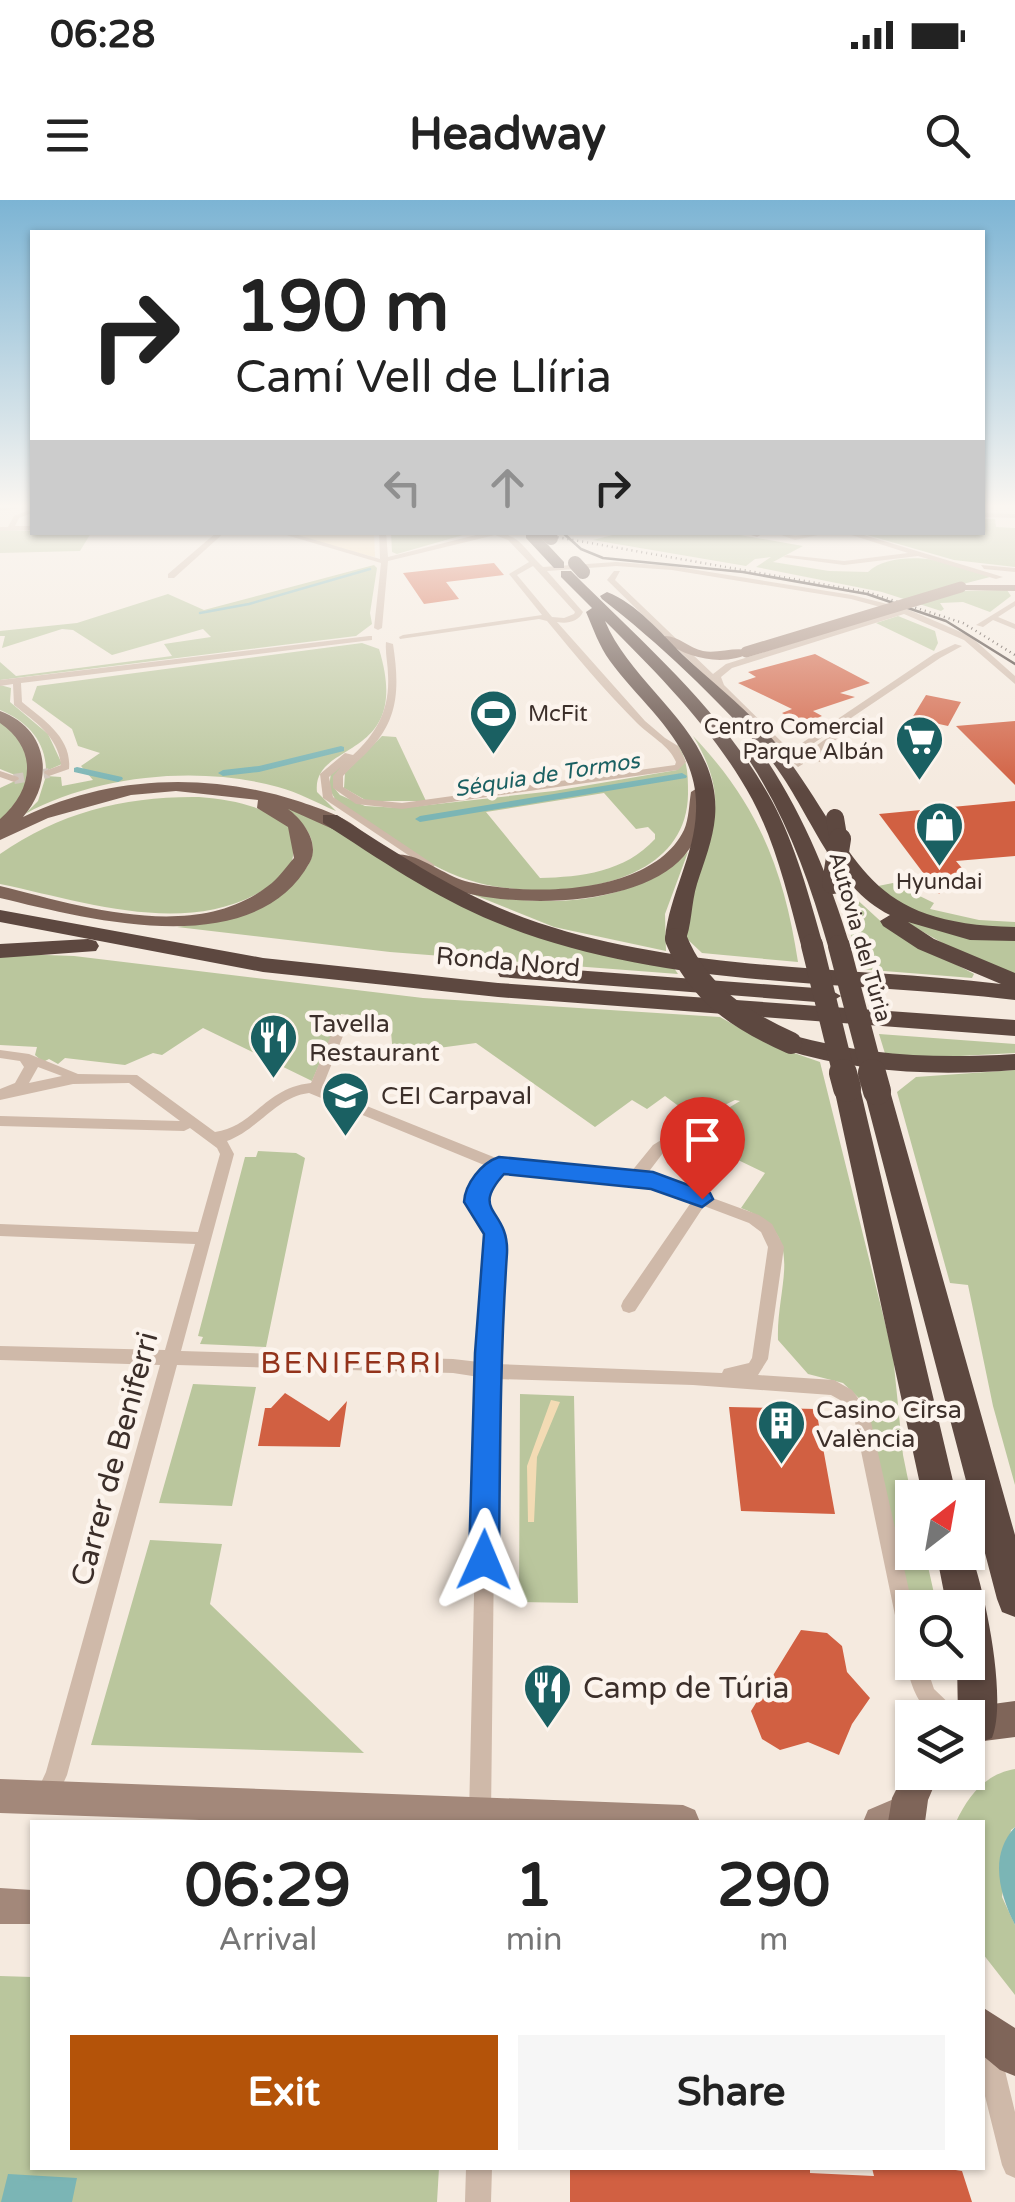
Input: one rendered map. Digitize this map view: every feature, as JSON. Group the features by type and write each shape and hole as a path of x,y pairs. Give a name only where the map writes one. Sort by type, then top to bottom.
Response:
{"highway":[{"path":"599,601 593,613 608,648 698,760 707,802 702,835 679,907 676,939 690,974 732,1014 791,1043 858,1063 894,1066 1015,1062"},
{"name":"Autovia del Túria","path":"602,601 721,739 762,800 778,835 862,1089"},
{"name":"Autovia del Túria","path":"603,601 738,732 763,766 810,854 839,946 862,1089"},
{"path":"604,601 641,622 773,752 840,837 833,883 841,928 839,946"},
{"path":"569,620 590,626"},
{"path":"621,652 735,774 778,835"},
{"path":"798,764 861,884 888,906 942,927 970,933 1015,934"},
{"path":"330,819 438,888 530,928 585,945 737,969 1015,994"},
{"path":"832,828 836,862 851,885 879,912 926,944 1015,982"},
{"name":"Ronda Nord","path":"0,901 147,930 284,949 501,971 1015,1010"},
{"name":"Ronda Nord","path":"0,916 263,965 518,991 1015,1028"},
{"path":"0,952 60,945 107,947 263,965"},
{"path":"862,1089 937,1480"},
{"path":"862,1089 1015,1599"}],"main road":[{"path":"0,716 17,726 36,759 34,794 0,831"},
{"path":"0,831 85,799 156,786 224,786 256,791 330,819 441,878 489,891 562,896 604,890 656,869 676,853 697,818 698,782 685,740"},
{"path":"0,846 40,824 90,805 184,792 238,798 274,808 292,820 302,832 305,844 303,859 279,888 245,906 206,917 150,921 0,892"},
{"path":"985,1723 1015,1719"},
{"path":"898,1818 913,1790"},
{"path":"985,2032 1015,2055"}],"street":[{"path":"380,601 382,626"},
{"path":"390,644 394,674 392,715 338,776 338,788 360,802 378,806 427,804 678,767 681,762 675,748 662,744 536,601"},
{"path":"382,626 402,634 550,618 569,620 579,612 573,601"},
{"path":"632,601 798,764"},
{"path":"871,601 933,624 978,651 1015,681"},
{"path":"732,699 716,676 719,664 746,652 913,601"},
{"path":"664,634 697,653 718,655 868,610 874,602"},
{"path":"980,626 1015,603"},
{"path":"390,644 402,634 533,614 541,608"},
{"path":"716,676 729,666 904,611"},
{"path":"996,619 1015,618"},
{"path":"996,619 1015,627"},
{"path":"933,624 946,640 963,643"},
{"path":"369,638 382,626"},
{"path":"664,634 684,650 706,657 746,652"},
{"path":"0,682 369,638 390,644"},
{"path":"937,656 946,640"},
{"path":"798,764 795,756 801,749 937,656 963,643"},
{"path":"17,682 17,703 47,726 62,748 66,767 49,773"},
{"path":"776,739 796,739 854,712"},
{"path":"822,760 816,750 819,744 848,726 867,729"},
{"path":"376,736 324,776 328,798 442,874 489,891"},
{"path":"0,774 14,778"},
{"path":"309,1088 344,1021"},
{"path":"0,1054 24,1057 62,1074 138,1080 214,1138 231,1136 282,1096 309,1088 499,1165 665,1184 762,1224 775,1240 760,1360 755,1368 693,1378"},
{"path":"3,1094 30,1074 29,1061 24,1057"},
{"path":"3,1094 44,1082 101,1078"},
{"path":"635,1178 656,1151 722,1109"},
{"path":"0,1121 184,1126"},
{"name":"Carrer de Beniferri","path":"45,1798 56,1776 227,1154 214,1138"},
{"path":"494,1818 488,1370 496,1232 474,1195 499,1165"},
{"path":"628,1306 702,1199"},
{"path":"0,1230 204,1238"},
{"path":"0,1353 452,1375 488,1370 824,1384 846,1395 863,1418 899,1590"},
{"path":"0,1364 170,1363"},
{"path":"0,1796 409,1818 588,1820"},
{"path":"0,1906 30,1907"},
{"path":"985,2042 1015,2165"},
{"path":"478,2202 479,2170"}],"green space":[{"path":"145,601 185,601 204,610 236,601 372,601 372,624 356,636 0,680 0,662 16,676 172,656 164,644 211,637 203,629 112,655 73,630 62,629 2,648 5,636 0,636 0,631 77,623"},
{"path":"911,601 1004,601 990,612 963,602 940,603 944,609"},
{"path":"898,616 935,631 938,643 934,651 876,623"},
{"path":"362,643 379,649 386,686 383,712 373,730 319,775 317,792 336,811 278,787 215,776 182,776 83,790 25,814 38,801 46,776 61,777 62,786 93,780 81,766 100,753 78,746 72,729 32,700 37,686"},
{"path":"0,685 11,688 10,702 48,734 62,764 46,771 43,750 33,733 0,710"},
{"path":"0,719 24,740 31,782 0,823 0,788 15,781 15,775 0,769"},
{"path":"382,736 396,737 426,801 367,801 344,788 345,773"},
{"path":"693,736 735,787 765,840 785,897 798,962 702,953 685,937 688,908 715,816 715,792 708,766"},
{"path":"677,744 685,762 688,794 682,826 665,851 640,870 609,882 576,888 508,888 459,877 386,836 335,799 329,788 331,772 350,756 335,789 340,795 365,806 401,808 554,791 677,770 684,763","holes":["604,793 636,829 648,827 655,839 630,859 586,874 540,878 486,812"]},
{"path":"199,797 246,805 289,825 293,855 283,875 234,904 168,913 99,906 0,884 0,854 46,827 120,804"},
{"path":"271,800 323,821 434,891 672,965 678,974 390,952 177,927 264,901 290,885 307,866 313,846 302,824"},
{"path":"688,852 665,914 666,951 554,927 462,890 520,900 581,899 638,884"},
{"path":"839,883 888,928 974,974 972,978 859,969"},
{"path":"893,883 934,903 930,909 979,920 1015,922 1015,930 996,931 918,916 873,887"},
{"path":"904,921 1015,937 1015,974 960,953"},
{"path":"74,956 423,998 720,1017 768,1044 820,1062 893,1355 908,1480 895,1480 895,1547 863,1402 843,1383 808,1374 778,1340 782,1246 762,1219 741,1208 765,1173 711,1147 742,1123 725,1110 740,1101 696,1119 665,1096 647,1109 632,1100 595,1127 476,1043 393,1054 390,1021 341,1014 312,1081 203,1028 162,1055 153,1053 125,1065 65,1058 58,1064 49,1059 43,1062 35,1055 37,1047 0,1045 0,957"},
{"path":"879,1034 1015,1044 1015,1053 887,1060"},
{"path":"1015,1070 1015,1485 993,1406 968,1285 950,1283 897,1092 916,1077"},
{"path":"258,1151 296,1153 305,1158 266,1347 200,1344 203,1337 198,1336 245,1157 256,1157"},
{"path":"193,1384 256,1387 232,1506 159,1503"},
{"path":"520,1394 574,1396 578,1603 519,1602"},
{"path":"150,1540 222,1544 210,1604 364,1753 91,1745"},
{"path":"900,1570 929,1570 933,1590 904,1590"},
{"path":"1015,1769 1015,1827 1011,1830 1002,1897 1015,1925 1015,1995 985,1957 985,1820 957,1820 966,1803 977,1790 985,1790 985,1784"},
{"path":"0,1976 30,1977 30,2170 439,2170 437,2202 0,2202"}],"sand":[{"path":"551,1400 560,1402 537,1457 534,1522 528,1522 527,1466"}],"water":[{"path":"1015,1827 1015,1925 1001,1887 999,1862"},
{"path":"8,2174 77,2178 72,2202 1,2202"}],"building":[{"path":"815,654 870,683 840,693 855,697 813,711 822,716 802,724 782,713 792,709 738,683 756,677 748,672"},
{"path":"926,695 961,702 948,726 912,718"},
{"path":"1015,721 1015,785 956,726"},
{"path":"1015,801 1015,856 956,861 966,873 939,894 879,814"},
{"path":"729,1115 739,1124 705,1144 696,1136"},
{"path":"285,1393 329,1421 347,1401 340,1447 258,1446 265,1408 271,1408"},
{"name":"Casino Cirsa València","path":"729,1407 816,1409 835,1514 741,1511"},
{"path":"801,1630 827,1633 842,1646 847,1672 870,1698 852,1724 839,1755 808,1742 780,1750 762,1739 751,1711"},
{"path":"570,2170 810,2170 874,2176 872,2170 956,2170 962,2171 972,2202 570,2202"}],"waterway":[{"path":"200,613 258,601"},
{"path":"223,773 259,769 341,749"},
{"path":"77,770 118,779"},
{"name":"Séquia de Tormos","path":"420,819 682,776"}],"tunnel":[{"path":"14,779 49,773"}],"tram line":[{"path":"889,601 946,621 1015,664"}],"railway":[{"path":"896,601 963,623 1015,655"}],"place":[{"name":"McFit","path":"493,756"},
{"name":"Centro Comercial Parque Albán","path":"919,782"},
{"name":"Hyundai","path":"939,868"},
{"name":"Tavella Restaurant","path":"274,1080"},
{"name":"CEI Carpaval","path":"346,1138"},
{"name":"Casino Cirsa València","path":"781,1466"},
{"name":"Camp de Túria","path":"548,1730"}],"district":[{"name":"BENIFERRI","path":"352,1363"}],"route":[{"path":"484,1560 488,1353 496,1232 475,1202 476,1190 499,1165 653,1180 702,1199"}]}
